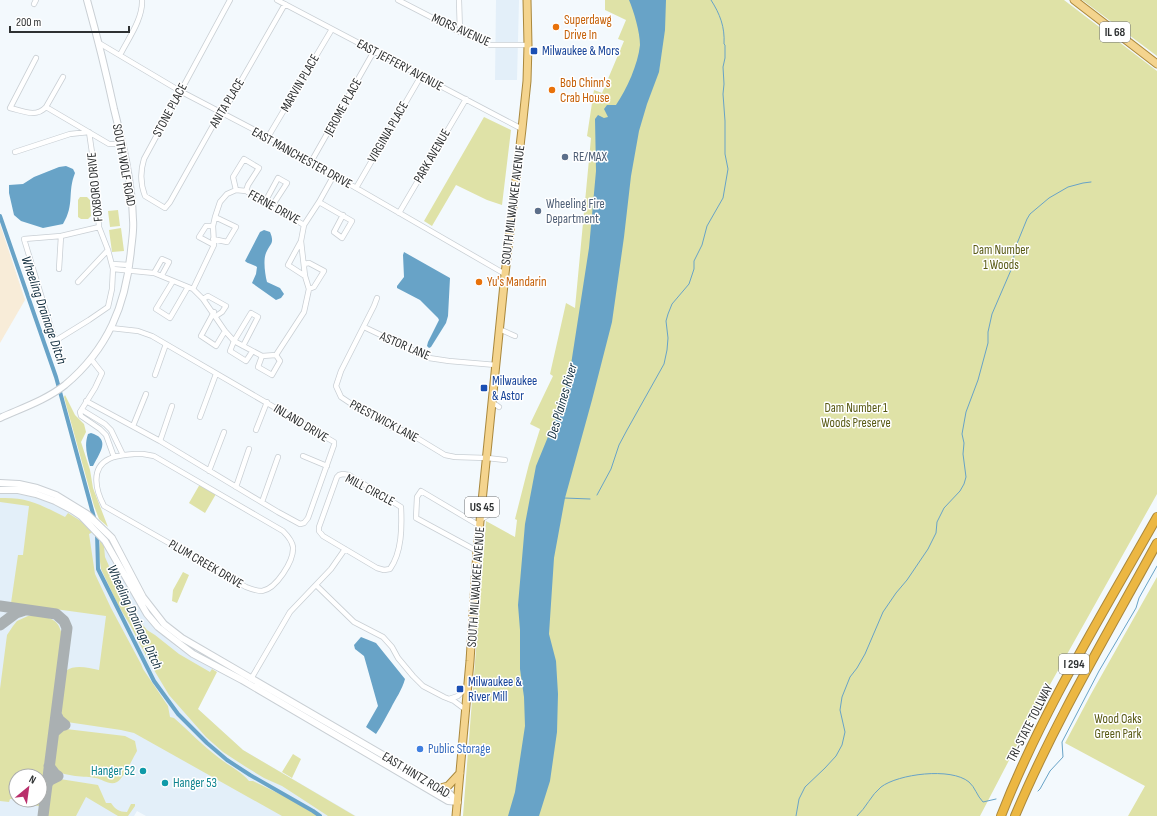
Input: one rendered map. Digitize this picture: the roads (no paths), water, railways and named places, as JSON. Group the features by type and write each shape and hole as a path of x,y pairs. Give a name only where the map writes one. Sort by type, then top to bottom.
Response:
{"highway":[{"name":"TRI-STATE TOLLWAY","path":"1001,816 1026,756 1052,704 1157,517"},
{"name":"TRI-STATE TOLLWAY","path":"1016,816 1042,756 1061,718 1157,543"}],"main road":[{"name":"SOUTH WOLF ROAD","path":"0,418 47,397 65,384 91,359 111,328 122,301 130,267 134,220 130,181 99,43 87,0"},
{"name":"SOUTH MILWAUKEE AVENUE","path":"456,816 468,686 477,551 499,329 527,81 527,0"},
{"name":"IL 68","path":"1074,0 1157,64"},
{"name":"EAST HINTZ ROAD","path":"0,483 19,484 37,488 56,495 112,538 143,597 164,624 182,638 440,788 450,794 458,802"},
{"name":"EAST HINTZ ROAD","path":"0,490 18,490 36,494 55,501 84,515 105,541 147,614 158,627 176,641 194,654 242,680 448,801 458,802"},
{"path":"440,788 448,786 460,772"}],"street":[{"path":"120,55 138,20 142,8 142,0"},
{"name":"STONE PLACE","path":"170,202 165,208 145,196 142,190 140,170 144,159 180,91 230,0"},
{"name":"EAST JEFFERY AVENUE","path":"277,0 522,129"},
{"name":"MORS AVENUE","path":"398,0 460,32 490,45 528,45"},
{"path":"459,0 460,32"},
{"name":"ANITA PLACE","path":"170,202 220,113 225,109 285,4"},
{"name":"MARVIN PLACE","path":"268,137 332,29"},
{"name":"EAST MANCHESTER DRIVE","path":"99,43 180,91 312,162 505,274"},
{"name":"JEROME PLACE","path":"312,162 374,51"},
{"path":"36,58 10,108 36,114 42,112 63,77"},
{"name":"VIRGINIA PLACE","path":"356,188 421,76"},
{"name":"PARK AVENUE","path":"399,213 466,99"},
{"path":"46,107 109,144 122,144"},
{"path":"15,152 70,134 89,132"},
{"name":"FOXBORO DRIVE","path":"61,236 24,239 54,340 108,307 112,289 113,267 99,227 95,173 89,132"},
{"path":"236,190 233,177 244,159 259,168 248,185 246,191"},
{"path":"305,276 288,266 301,240 304,224 319,202 334,175"},
{"path":"265,202 278,178 287,183 272,206"},
{"name":"FERNE DRIVE","path":"214,245 213,226 220,202 227,194 236,190 246,191 304,224"},
{"path":"319,202 343,215 352,221 342,238 334,232 343,215"},
{"path":"213,239 227,242 236,227 215,217"},
{"path":"193,289 214,245 199,238 206,226 213,226"},
{"path":"59,269 61,236 99,227"},
{"path":"276,355 304,312 309,289 305,276 301,240"},
{"path":"78,282 108,250"},
{"path":"154,273 162,258 169,262 162,275"},
{"path":"304,264 309,263 324,271 314,287 309,289"},
{"path":"113,267 130,267 162,275 193,289 204,299 225,331 234,341 262,356 276,355"},
{"path":"173,281 156,309 170,318 188,287"},
{"path":"204,299 208,296 226,306 222,312 215,314 201,336 216,346 225,331"},
{"name":"PRESTWICK LANE","path":"377,298 364,328 341,371 336,386 341,397 390,427 408,432 444,455 505,460"},
{"path":"243,346 258,317 251,313 234,341 230,351 246,362 252,352"},
{"name":"INLAND DRIVE","path":"86,401 160,441 300,524 304,523 308,518 334,442 152,336 138,331 111,328"},
{"name":"ASTOR LANE","path":"364,328 429,358 496,365"},
{"path":"499,329 515,336"},
{"path":"155,375 166,344"},
{"path":"262,356 258,367 272,376 280,360 276,355"},
{"path":"91,359 102,373 81,411 81,416 106,435 114,457"},
{"path":"200,417 216,374"},
{"path":"133,426 146,394"},
{"name":"INLAND DRIVE","path":"256,430 267,402"},
{"path":"492,402 499,407"},
{"path":"160,441 172,406"},
{"path":"81,411 105,424 112,430 123,456"},
{"path":"209,471 224,432"},
{"path":"236,487 249,449"},
{"name":"PLUM CREEK DRIVE","path":"134,454 154,456 284,530 293,546 292,556 277,581 269,588 262,591 246,587 104,506 98,496 98,471 107,460 114,457 134,454"},
{"name":"INLAND DRIVE","path":"303,456 326,466"},
{"path":"262,502 278,457"},
{"name":"MILL CIRCLE","path":"343,474 349,475 400,506 402,509 398,552 390,569 380,569 345,549 321,534 319,531 319,527 336,477 343,474"},
{"path":"477,551 416,518 417,498 421,491 480,523 490,514"},
{"path":"251,679 290,612 331,569 345,549"},
{"path":"316,585 354,622 383,638 392,647 398,658 413,676 424,686 444,698 454,701 466,710"},
{"path":"449,699 458,696 468,686"}],"water":[{"path":"629,0 666,0 665,30 659,72 639,131 631,176 612,322 565,498 554,558 549,634 556,661 558,694 557,732 550,781 539,816 508,816 515,792 525,726 524,697 520,669 520,630 518,605 525,524 536,466 561,405 570,371 589,248 596,171 595,119 598,115 604,118 608,117 604,109 607,105 616,105 631,76 639,52 639,34 635,16"},
{"path":"66,166 73,169 75,173 71,187 69,210 63,224 43,228 21,221 14,215 9,193 9,185 23,184 34,177 59,167"},
{"path":"264,230 270,232 272,239 265,259 267,282 280,288 284,294 281,298 276,300 252,283 257,267 245,261 260,232"},
{"path":"404,252 450,278 448,316 446,323 429,348 427,346 428,342 439,320 420,300 397,288 404,277"},
{"path":"91,433 101,439 102,442 101,451 93,466 90,466 86,446 88,434"},
{"path":"361,637 376,643 405,679 399,694 376,734 366,727 378,706 364,656 355,649 354,645"}],"waterway":[{"path":"597,495 611,469 619,445 664,364 668,338 666,321 668,314 672,304 689,284 694,269 694,261 702,245 707,226 723,198 728,169 725,154 723,94 725,45 721,21 711,0"},
{"path":"796,816 799,799 805,787 836,756 842,745 845,732 840,710 842,697 850,677 865,654 883,612 928,549 936,533 937,522 944,508 960,491 964,484 966,477 962,434 966,412 978,380 988,343 988,332 992,314 1011,270 1016,246 1027,219 1030,214 1049,198 1068,187 1091,182"},
{"name":"Wheeling Drainage Ditch","path":"0,216 56,377 95,521"},
{"path":"564,498 590,499"},
{"name":"Wheeling Drainage Ditch","path":"97,533 98,569 154,681 178,714 207,743 227,760 320,816"},
{"path":"1038,791 1050,771 1063,757 1062,742 1099,671 1136,608 1139,598 1157,566"},
{"path":"857,816 874,794 889,782 925,774 961,777 971,784 983,802 996,799"}],"place":[{"name":"Superdawg Drive In","path":"556,27"},
{"name":"Milwaukee & Mors","path":"534,51"},
{"name":"Bob Chinn's Crab House","path":"552,90"},
{"name":"RE/MAX","path":"565,157"},
{"name":"Wheeling Fire Department","path":"538,211"},
{"name":"Yu's Mandarin","path":"479,282"},
{"name":"Milwaukee & Astor","path":"484,388"},
{"name":"Milwaukee & River Mill","path":"460,689"},
{"name":"Public Storage","path":"420,749"},
{"name":"Hanger 52","path":"143,771"},
{"name":"Hanger 53","path":"165,783"}],"park label":[{"name":"Dam Number 1 Woods","path":"1001,258"},
{"name":"Dam Number 1 Woods Preserve","path":"856,416"},
{"name":"Wood Oaks Green Park","path":"1118,726"}],"water label":[{"name":"Des Plaines River","path":"562,401"}]}
